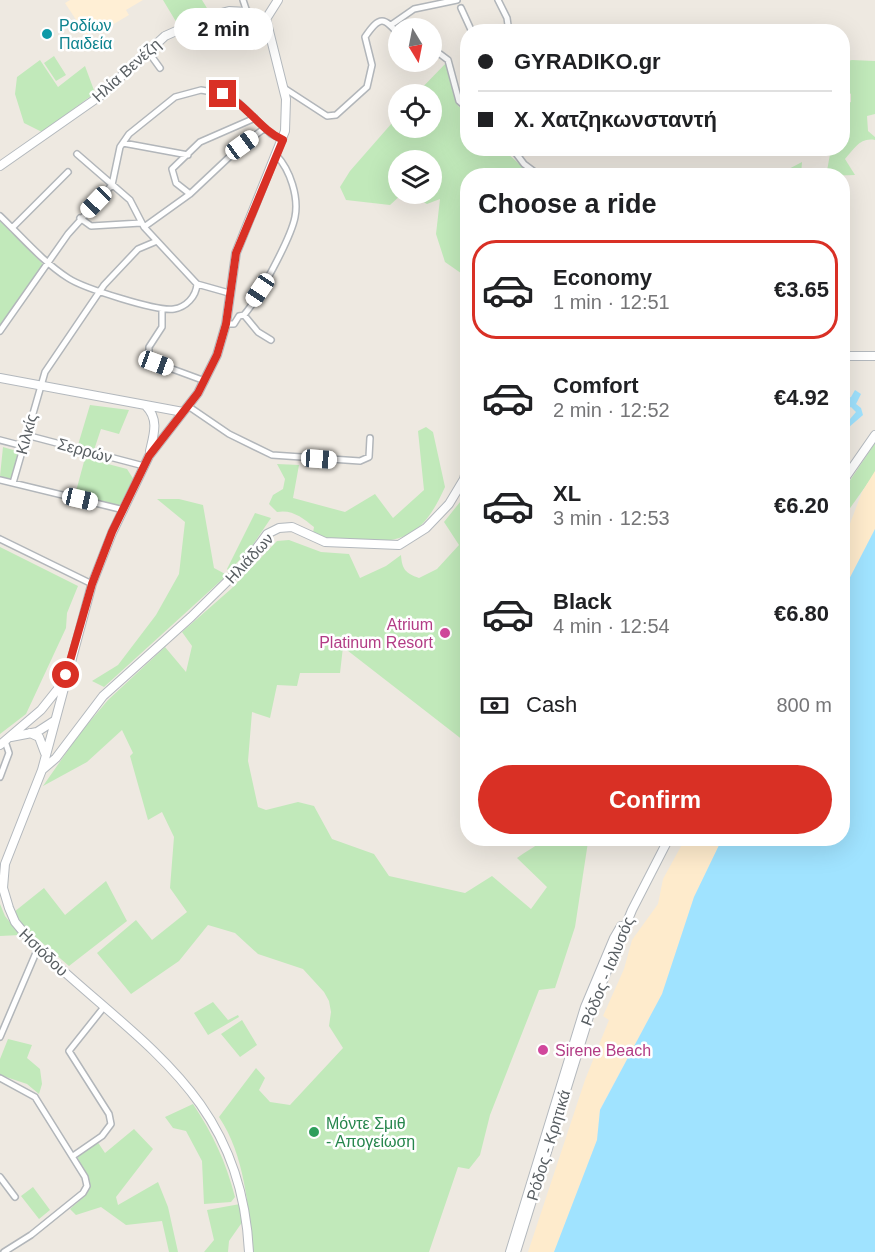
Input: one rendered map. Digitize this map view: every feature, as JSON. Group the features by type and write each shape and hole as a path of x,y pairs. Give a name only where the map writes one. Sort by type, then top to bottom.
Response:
{"main road":[{"path":"149,456 205,381 226,324 229,293 240,241 283,140 288,116 284,88 266,19 278,0"},
{"name":"Ηλία Βενέζη","path":"0,166 100,96 147,50 165,36 210,16 229,11 247,12 266,19"},
{"path":"850,357 875,356"},
{"path":"0,378 145,405 185,409"},
{"path":"145,405 151,412 155,424 149,456"},
{"path":"850,471 875,435"},
{"name":"Ησιόδου","path":"149,456 92,584 42,770 2,866 3,888 9,908 19,928 38,948 169,1065 202,1104 219,1133 234,1169 246,1217 249,1252"},
{"name":"Ηλιάδων","path":"42,770 57,758 103,696 245,564 267,534 279,528 292,527 325,542 399,545 426,528 449,504 460,486"},
{"path":"5,741 41,710 66,675"},
{"path":"5,741 31,733 54,721 51,711 41,710"},
{"path":"27,721 26,729 42,741 45,757 51,762 57,758"},
{"path":"632,910 665,846"},
{"name":"Ρόδος - Ιαλυσός","path":"581,1038 632,910"},
{"name":"Ρόδος - Ιαλυσός","path":"570,1052 603,962 614,938 632,910"},
{"name":"Ρόδος - Κρητικά","path":"516,1252 581,1038"},
{"name":"Ρόδος - Κρητικά","path":"510,1252 570,1052"}],"street":[{"path":"243,0 247,12"},
{"path":"401,18 414,9 457,0"},
{"path":"498,0 508,24"},
{"path":"461,8 468,24"},
{"path":"284,88 327,116 336,115 367,87 372,65 365,37 379,21 384,20 388,23"},
{"path":"147,50 160,69"},
{"path":"442,56 448,60 460,102"},
{"path":"0,331 80,218 112,185 123,143 135,128 175,97 201,90 223,94 239,103 265,128 283,140"},
{"path":"190,194 176,183 172,169 200,142 255,118"},
{"path":"143,225 190,194 242,145 265,128"},
{"path":"123,143 188,155"},
{"path":"77,154 130,200 143,225 197,284 229,293"},
{"path":"226,324 234,324 239,316 244,315 265,283 295,218 293,189 288,172 277,156"},
{"path":"518,156 529,168"},
{"path":"12,228 68,172"},
{"path":"0,216 48,262 76,283 162,309 183,306 196,291 197,284"},
{"path":"80,218 91,226 109,227 135,222 143,225"},
{"name":"Κιλκίς","path":"13,483 39,386 45,372 101,291 138,249 157,241"},
{"path":"162,309 162,327 149,347 149,358 156,363 205,381"},
{"path":"244,315 254,328 271,340"},
{"path":"185,409 239,440 282,457 356,462 369,457 370,438"},
{"name":"Σερρών","path":"26,435 144,466"},
{"path":"0,440 23,446"},
{"path":"0,480 124,510"},
{"path":"0,539 92,584"},
{"path":"0,777 9,753 5,741"},
{"path":"0,1037 38,948"},
{"path":"73,1156 102,1136 111,1124 109,1114 69,1052 104,1007"},
{"path":"0,1078 35,1097 86,1177 87,1186 83,1193 4,1252"},
{"path":"0,1177 15,1197"}],"shaded area":[{"path":"70,0 143,0 126,10 129,15 107,28 103,24 86,35 65,3"}],"green space":[{"path":"163,0 202,0 210,13 178,25"},
{"path":"54,56 66,75 56,81 44,63"},
{"path":"40,60 58,87 85,66 95,93 42,132 24,123 15,94 17,77"},
{"path":"850,60 875,61 875,114 867,116 868,131 875,137 875,140 861,142 850,153 851,94"},
{"path":"446,63 460,107 460,156 510,156 524,168 460,168 460,272 445,262 436,234 439,204 442,204 442,150 388,150 388,204 390,205 346,200 340,187 350,171 388,128 388,138 442,138 442,84 426,84 437,72 442,72 442,67"},
{"path":"830,156 847,156 845,159 855,175 850,175 850,168 827,168"},
{"path":"802,162 802,168 791,168"},
{"path":"0,221 44,265 0,329"},
{"path":"90,405 129,410 119,434 101,429 94,450 78,445"},
{"path":"426,427 433,432 445,487 430,515 421,525 402,537 375,542 329,539 313,533 314,527 301,518 288,512 277,512 269,504 273,495 283,489 285,479 277,464 299,465 293,498 345,512 375,494 393,518 424,490 418,431"},
{"path":"875,443 875,473 850,508 850,480"},
{"path":"3,447 20,452 12,480 0,476"},
{"path":"85,458 127,469 134,480 121,507 75,495"},
{"path":"157,499 179,499 203,505 214,568 227,575 104,687 92,681 118,665 156,615 179,574 185,522"},
{"path":"460,502 460,738 343,647 340,673 300,673 297,686 277,685 270,718 252,712 248,761 258,807 266,810 298,802 314,806 332,839 374,854 389,876 465,893 492,876 531,909 547,887 517,858 536,846 587,846 575,927 555,988 539,990 490,1115 480,1155 469,1169 458,1167 429,1252 253,1252 247,1199 240,1165 228,1132 219,1117 256,1068 265,1078 259,1090 270,1102 290,1105 343,1048 329,1026 331,1012 329,1001 303,969 258,954 235,933 208,925 179,961 131,994 97,953 136,920 152,940 187,912 170,888 174,837 162,812 148,820 130,756 133,753 122,730 87,762 43,786 80,733 108,700 165,647 186,672 192,646 182,632 231,589 277,541 289,540 321,552 349,554 360,578 386,566 401,555 405,570 419,578 437,569 459,545 444,522"},
{"path":"255,513 271,518 250,549 229,571 227,569"},
{"path":"0,547 78,586 67,613 66,628 26,714 0,734"},
{"path":"106,881 127,921 69,966 25,928 14,912 44,888 65,915"},
{"path":"0,904 5,916 20,935 0,936"},
{"path":"213,1002 228,1020 238,1015 239,1017 208,1035 194,1013"},
{"path":"242,1020 257,1045 240,1057 221,1034"},
{"path":"8,1039 32,1045 27,1058 40,1069 42,1084 39,1094 27,1084 0,1075 0,1059"},
{"path":"193,1104 213,1137 223,1160 235,1197 231,1202 204,1204 202,1161 186,1131 173,1128 165,1117"},
{"path":"134,1129 153,1149 116,1197 118,1205 158,1182 168,1207 178,1252 169,1252 162,1221 126,1225 101,1207 76,1215 70,1209 86,1195 89,1182 76,1154 97,1141 105,1153"},
{"path":"33,1187 50,1210 39,1219 21,1196"},
{"path":"240,1204 243,1221 229,1241 228,1252 204,1252 214,1240 207,1210"}],"sand":[{"path":"875,471 875,529 850,577 850,524 862,492"},
{"path":"681,846 719,846 694,897 662,994 600,1109 597,1140 554,1252 528,1252 585,1080 609,1020 603,1016 624,969 632,940 658,904 663,879"}],"water":[{"path":"855,390 861,394 856,404 861,408 863,415 850,426 850,419 856,412 850,408 851,397"},
{"path":"875,529 875,1252 554,1252 597,1140 600,1110 662,994 694,897 719,846 850,846 850,577"}],"place":[{"name":"Ροδίων Παιδεία","path":"47,34"},
{"name":"Atrium Platinum Resort","path":"445,633"},
{"name":"Sirene Beach","path":"543,1050"},
{"name":"Μόντε Σμιθ - Απογείωση","path":"314,1132"}],"route":[{"path":"66,675 96,570 112,532 149,456 198,393 217,355 226,324 236,253 283,140 271,134 239,103 223,94"}]}
